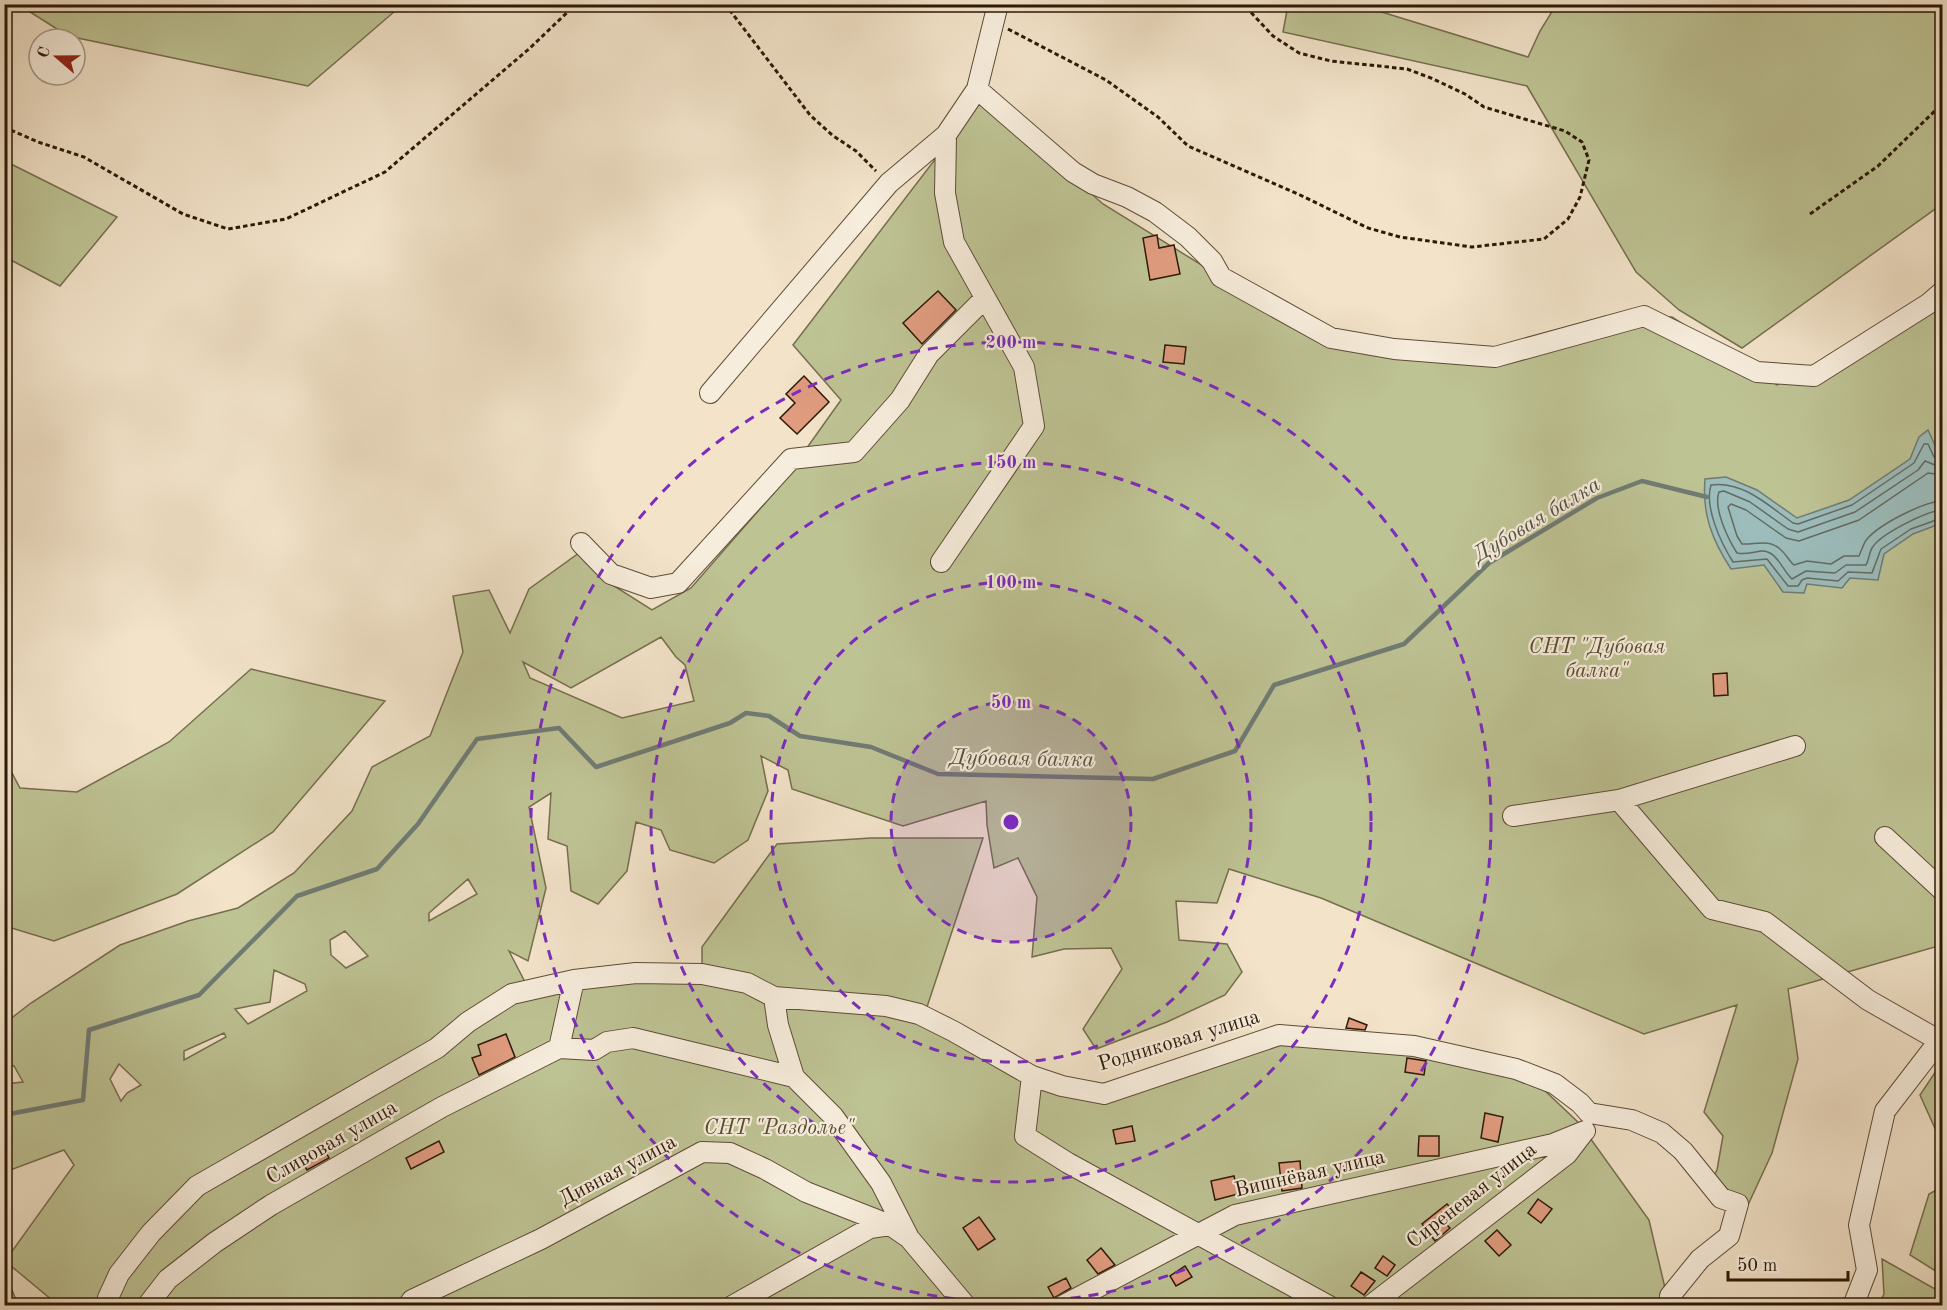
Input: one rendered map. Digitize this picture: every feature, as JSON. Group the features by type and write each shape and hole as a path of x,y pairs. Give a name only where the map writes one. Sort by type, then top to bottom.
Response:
{"street":[{"path":"710,393 889,183 946,135 977,89 996,13"},
{"path":"977,89 1072,172 1155,212 1188,237 1212,261 1221,277 1331,338 1394,350 1495,357 1644,316 1757,372 1814,376 1928,304 1942,292"},
{"path":"941,562 1034,426 1024,367 954,242 945,193 946,135"},
{"path":"581,543 611,574 651,588 678,584 791,459 854,452 900,400 929,354 985,298"},
{"path":"1512,816 1619,800 1795,746"},
{"path":"1619,800 1712,909 1765,922 1868,1000 1941,1039 1885,1111 1860,1225 1867,1270 1853,1305"},
{"path":"1885,837 1942,890"},
{"name":"Родниковая улица","path":"108,1298 119,1274 151,1233 197,1186 437,1048 468,1022 512,994 574,980 636,973 702,974 747,983 774,997 886,1006 920,1014 1032,1076 1062,1086 1104,1094 1279,1035 1414,1046 1516,1069 1555,1084 1580,1103 1587,1122"},
{"path":"574,980 559,1048 594,1050 607,1042 633,1038 794,1077"},
{"path":"774,997 778,1025 794,1077 833,1116 881,1183 909,1238 966,1305"},
{"name":"Сливовая улица","path":"147,1305 168,1279 214,1243 271,1205 442,1107 559,1048"},
{"path":"1032,1076 1025,1136 1068,1163 1329,1305"},
{"path":"1587,1122 1632,1120 1662,1133 1683,1151 1721,1198 1738,1204 1729,1236 1700,1258 1670,1296 1669,1305"},
{"name":"Вишнёвая улица","path":"1062,1305 1235,1215 1553,1144 1587,1122"},
{"name":"Сиреневая улица","path":"1370,1305 1567,1154 1587,1122"},
{"name":"Дивная улица","path":"408,1305 412,1300 542,1239 702,1152 730,1153 765,1168 806,1192 890,1225 909,1238"},
{"path":"732,1305 870,1228 890,1225"}],"path":[{"path":"4,127 38,142 84,157 183,214 228,228 286,219 385,172 530,48 576,4"},
{"path":"725,4 810,115 832,135 856,151 889,183"},
{"path":"996,13 1106,80 1158,117 1188,146 1368,228 1400,237 1472,247 1544,239 1568,219 1580,197 1589,160 1582,142 1573,136 1565,131 1484,107 1465,94 1407,69 1331,61 1299,53 1273,36 1242,4"},
{"path":"1810,214 1878,166 1942,104"}],"green space":[{"path":"402,4 308,86 87,40 87,27 54,27 19,5"},
{"path":"1288,5 1359,5 1528,57 1556,5 1942,5 1942,204 1742,348 1679,310 1636,272 1527,86 1283,32"},
{"path":"982,98 1103,204 1221,277 1345,346 1468,355 1606,316 1672,317 1777,385 1942,302 1942,945 1788,989 1798,1059 1772,1153 1748,1205 1712,1179 1717,1170 1723,1136 1704,1112 1737,1005 1644,1034 1321,898 1229,869 1217,903 1176,901 1179,940 1227,944 1242,972 1225,995 1167,1022 1096,1049 1083,1029 1122,969 1111,948 1064,949 1032,957 1037,897 1018,858 994,868 987,825 986,801 903,826 792,789 788,770 761,756 768,791 748,840 714,863 670,850 661,830 636,822 627,871 598,904 571,891 567,846 548,839 551,793 529,807 546,888 528,961 509,951 525,982 702,968 702,947 777,844 871,838 983,838 922,1022 1095,1101 1276,1045 1410,1053 1499,1073 1542,1088 1580,1124 1649,1220 1669,1305 58,1305 5,1261 74,1165 64,1150 5,1172 4,1084 23,1082 14,1066 5,1064 5,1023 31,1003 120,945 188,921 238,908 294,873 352,811 372,767 430,736 463,652 453,596 489,590 510,633 529,589 579,553 606,581 652,610 691,588 779,487 841,400 793,345","holes":["661,637 685,665 694,701 622,718 530,678 523,662 571,688","468,879 477,894 429,921 429,913","345,931 368,956 346,968 331,955 330,940","274,970 305,984 307,991 248,1024 235,1009 270,1002","224,1033 226,1037 184,1060 184,1051","119,1064 141,1085 127,1093 121,1101 110,1079"]},
{"path":"5,161 117,217 60,286 5,257"},
{"path":"251,669 385,701 273,832 177,894 54,941 5,926 5,760 20,788 77,792 169,742"},
{"path":"1942,1062 1942,1144 1920,1095"},
{"path":"1942,1187 1942,1275 1910,1255 1929,1194"},
{"path":"1882,1259 1942,1293 1942,1305 1878,1305 1884,1294"},
{"path":"6,1275 18,1305 5,1305"}],"water":[{"path":"1928,430 1938,452 1942,452 1942,523 1913,534 1884,554 1878,580 1850,578 1842,588 1807,584 1804,593 1783,592 1764,565 1731,569 1718,548 1710,526 1705,504 1705,479 1726,477 1757,490 1797,518 1849,500 1910,459 1919,437"}],"building":[{"path":"1157,235 1159,248 1174,245 1180,274 1150,280 1143,238"},
{"path":"938,291 956,310 922,344 903,323"},
{"path":"1165,345 1186,347 1184,364 1163,362"},
{"path":"804,376 829,402 797,434 780,418 795,403 786,394"},
{"path":"1727,673 1728,695 1714,696 1713,674"},
{"path":"1349,1018 1367,1025 1365,1030 1346,1028"},
{"path":"506,1034 515,1057 479,1075 472,1058 481,1055 478,1045"},
{"path":"1407,1058 1426,1061 1424,1075 1405,1072"},
{"path":"1485,1113 1503,1117 1498,1142 1481,1138"},
{"path":"1132,1126 1135,1141 1116,1144 1113,1130"},
{"path":"1419,1136 1439,1136 1439,1156 1418,1156"},
{"path":"439,1141 444,1152 411,1169 406,1158"},
{"path":"323,1147 329,1158 307,1170 301,1160"},
{"path":"1300,1161 1302,1188 1282,1191 1279,1163"},
{"path":"1234,1176 1238,1194 1215,1200 1211,1181"},
{"path":"1538,1199 1552,1209 1541,1223 1528,1213"},
{"path":"1447,1204 1456,1214 1445,1223 1450,1228 1435,1241 1422,1224"},
{"path":"979,1217 995,1239 978,1250 963,1228"},
{"path":"1497,1230 1511,1245 1499,1256 1485,1241"},
{"path":"1101,1248 1115,1265 1098,1274 1087,1260"},
{"path":"1383,1256 1395,1265 1387,1276 1375,1268"},
{"path":"1185,1266 1192,1277 1176,1286 1170,1276"},
{"path":"1361,1272 1375,1281 1364,1295 1351,1286"},
{"path":"1066,1278 1071,1288 1054,1298 1048,1287"}],"waterway":[{"name":"Дубовая балка","path":"4,1115 83,1100 89,1030 199,995 297,896 377,869 418,824 477,739 559,728 596,767 730,723 746,713 769,716 800,736 871,747 938,774 1153,779 1235,751 1274,685 1404,644 1489,563 1597,498 1642,481 1707,497"}],"park label":[{"name":"СНТ \"Дубовая балка\"","path":"1597,659"},
{"name":"СНТ \"Раздолье\"","path":"779,1128"}]}
